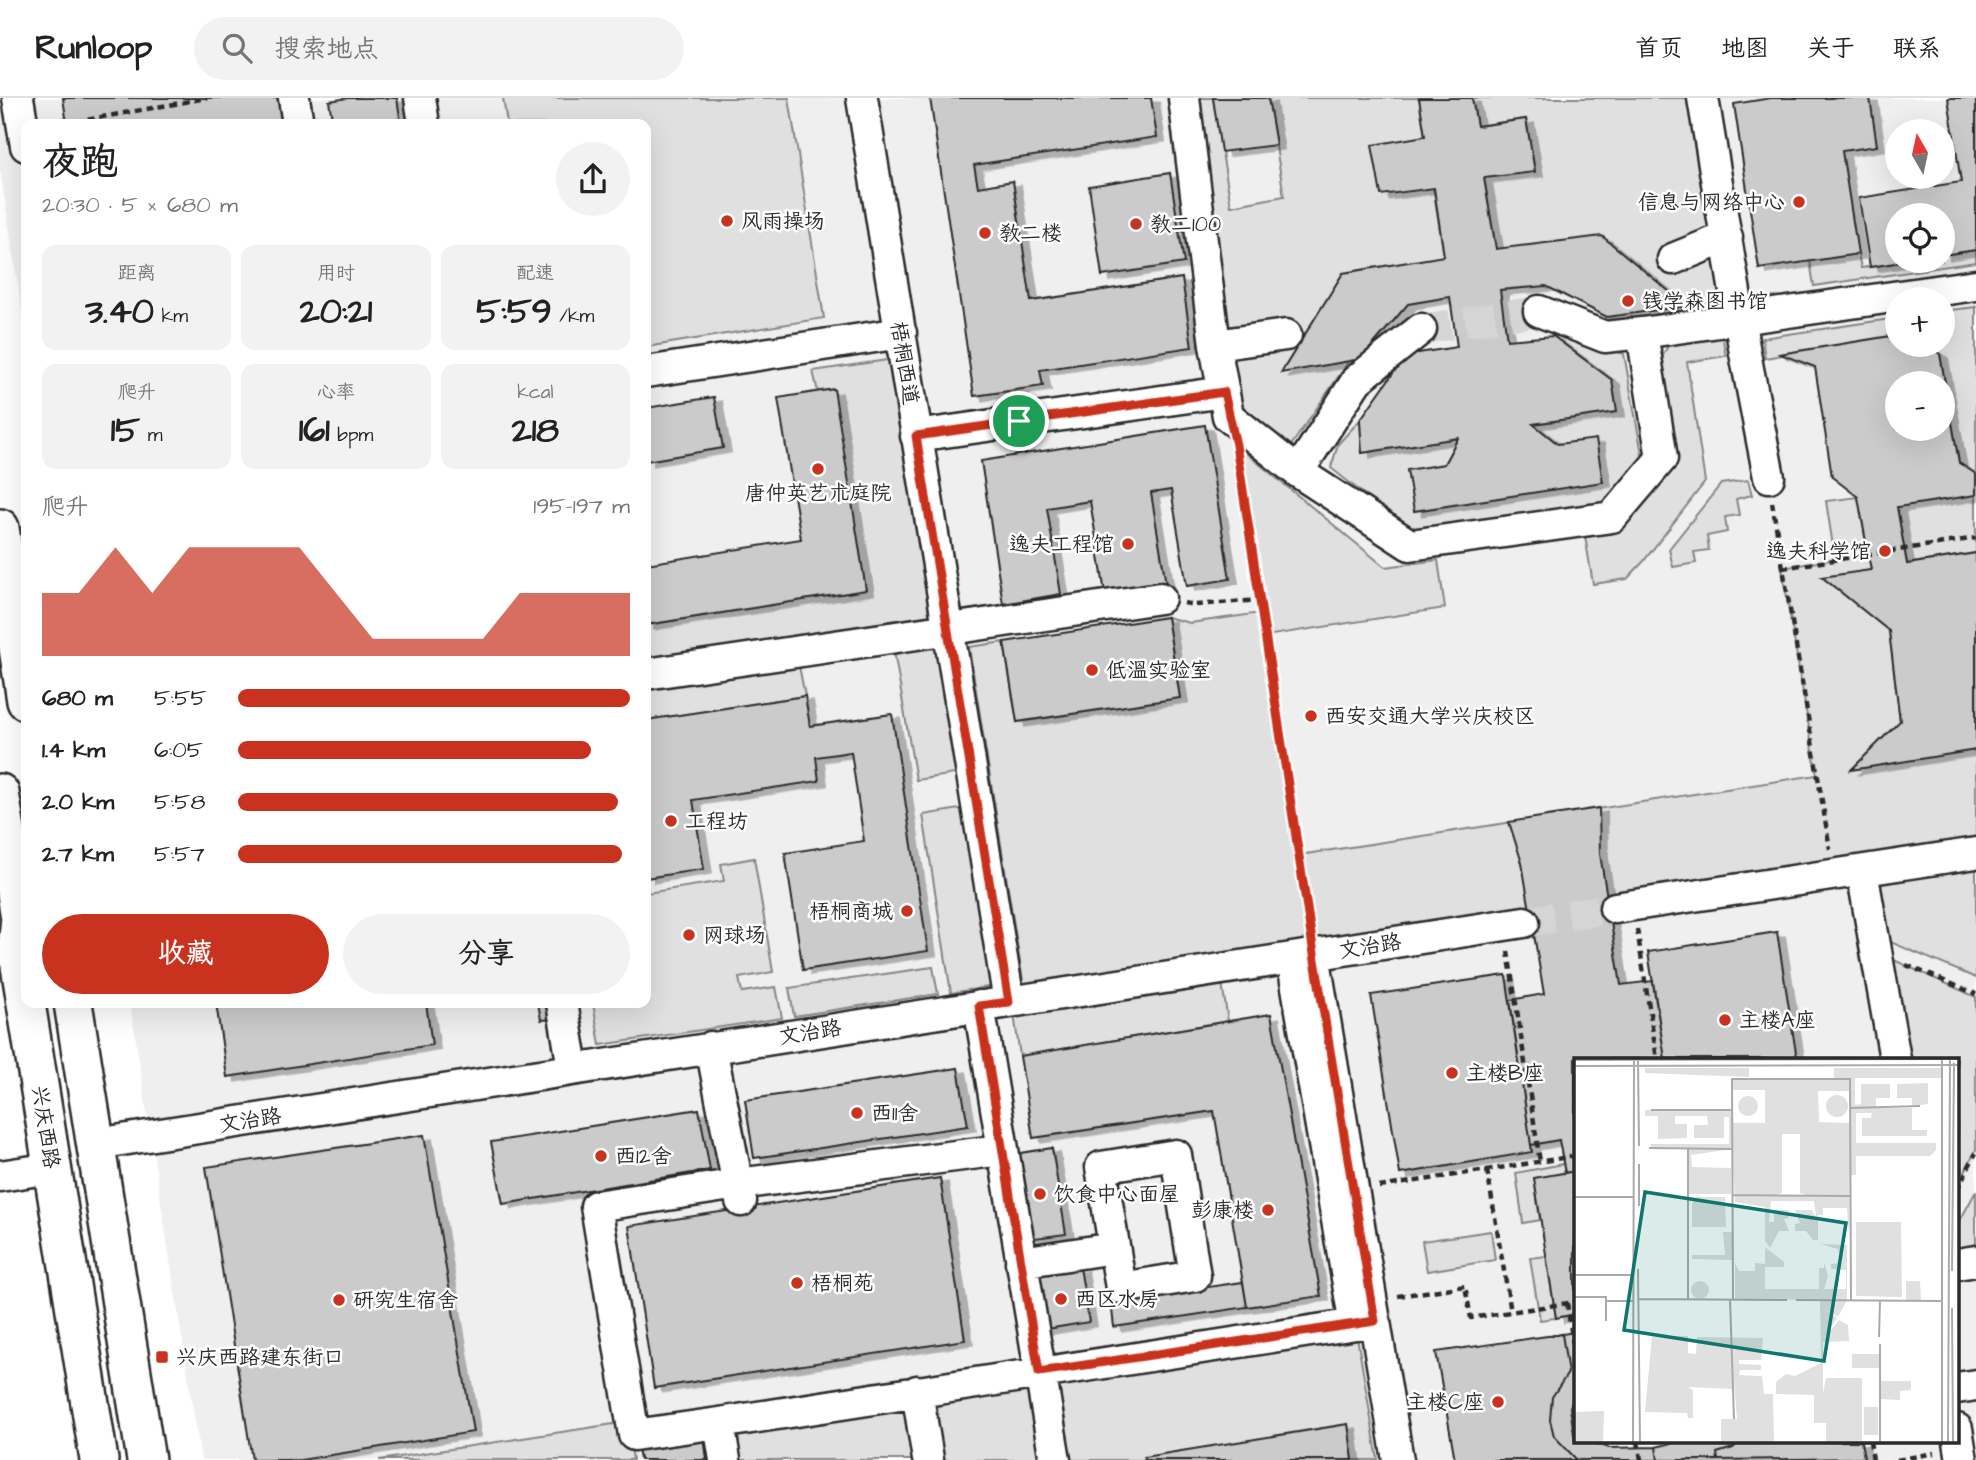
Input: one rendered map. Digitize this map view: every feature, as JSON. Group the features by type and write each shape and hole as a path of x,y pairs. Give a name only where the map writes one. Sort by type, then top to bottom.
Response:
{"main road":[{"path":"0,528 21,668"},
{"name":"兴庆西路","path":"0,793 21,972"},
{"name":"兴庆西路","path":"27,1008 99,1460"},
{"path":"74,1008 146,1460"}],"street":[{"path":"18,98 22,119"},
{"path":"294,98 297,119"},
{"path":"421,98 424,119"},
{"name":"梧桐西道","path":"862,98 1009,1002"},
{"path":"1184,98 1215,345 1226,404 1298,472 1410,545 1612,517 1662,458 1642,334"},
{"path":"1703,98 1769,477"},
{"path":"1673,259 1727,237"},
{"path":"1539,311 1605,337 1642,334 1976,285"},
{"path":"1298,472 1357,380 1422,329"},
{"path":"651,371 901,333"},
{"path":"1215,345 1286,335"},
{"path":"916,436 1226,404"},
{"path":"651,673 1160,598"},
{"path":"1624,907 1976,853"},
{"path":"1849,873 1876,952 1895,1058"},
{"path":"1849,873 1881,1058"},
{"name":"文治路","path":"96,1144 1514,924"},
{"path":"1303,956 1353,1191 1367,1315 1378,1460"},
{"path":"1303,956 1367,1315 1398,1460"},
{"path":"979,1006 1055,1460"},
{"path":"563,1008 573,1068"},
{"path":"711,1047 739,1193"},
{"path":"1002,1150 739,1193 596,1206 634,1435 1039,1372 1367,1315"},
{"path":"1176,1155 1195,1276 1121,1288 1114,1248 1101,1167 1176,1155"},
{"path":"0,1176 52,1168"},
{"path":"1021,1262 1114,1248"},
{"path":"1958,1264 1976,1261"},
{"path":"1958,1388 1976,1385"},
{"path":"917,1391 928,1459"},
{"path":"719,1423 725,1460"}],"path":[{"path":"92,119 207,98"},
{"path":"1226,404 1236,445 1259,600 1303,956"},
{"path":"1769,477 1782,568 1849,873"},
{"path":"1782,568 1976,538"},
{"path":"1160,598 1195,605 1259,600"},
{"path":"1624,907 1657,1058"},
{"path":"1514,924 1540,1162"},
{"path":"1876,952 1976,994"},
{"path":"1958,1187 1976,1153"},
{"path":"1353,1191 1574,1156"},
{"path":"1488,1170 1511,1312"},
{"path":"1367,1315 1465,1286 1471,1318 1574,1302"},
{"path":"1567,1303 1574,1350"},
{"path":"1638,1442 1641,1460"},
{"path":"1870,1442 1873,1460"},
{"path":"1897,1460 1952,1448"}],"shaded area":[{"name":"西安交通大学兴庆校区","path":"0,98 1976,98 1976,1460 201,1460 131,1008 651,1008 651,119 21,119 21,306 0,169"},
{"name":"风雨操场","path":"503,98 789,98 824,318 651,346 651,119 506,119"},
{"path":"1182,98 1213,98 1231,206 1284,196 1268,98 1419,98 1444,256 1282,372 1349,361 1288,450 1224,392"},
{"path":"1472,98 1703,98 1737,300 1687,306 1650,277 1496,249 1484,178 1535,171 1526,119 1477,126"},
{"path":"1976,250 1976,262 1955,265 1955,253"},
{"path":"1858,254 1861,268 1885,264 1885,273 1902,273 1814,286 1810,261"},
{"path":"1976,307 1976,474 1959,463 1955,440 1955,371 1943,371 1941,357 1955,357 1955,310"},
{"path":"1885,320 1885,337 1765,358 1762,338"},
{"path":"1722,334 1726,356 1687,362 1705,482 1627,579 1593,584 1585,536 1623,528 1676,461 1660,361 1669,344"},
{"path":"1553,336 1575,337 1624,354 1644,465 1603,509 1414,534 1331,468 1338,444 1360,420 1362,452 1458,438 1444,464 1596,440 1558,444 1533,424 1617,412 1612,380"},
{"path":"894,359 935,621 651,663 651,624 866,590 813,371"},
{"path":"1236,445 1385,567 1438,560 1445,608 1265,636 1299,855 1817,775 1782,568 1835,559 1826,501 1858,497 1871,570 1823,578 1889,631 1900,721 1852,769 1976,750 1976,978 1874,935 1876,952 1976,997 1976,1150 1958,1185 1958,1058 1881,1058 1849,873 1026,999 969,647 1004,642 1017,722 1180,698 1167,617 1190,623 1261,613"},
{"path":"1748,480 1752,495 1736,499 1739,515 1725,517 1727,532 1707,536 1709,550 1694,552 1696,563 1673,567 1669,549 1721,484"},
{"path":"1976,495 1976,553 1907,564 1897,507"},
{"path":"941,645 961,773 916,780 894,651"},
{"path":"798,661 805,696 651,719 651,682"},
{"path":"966,808 994,986 951,993 923,815"},
{"path":"754,858 773,972 739,978 742,992 776,987 782,1018 600,1045 594,1008 651,1008 651,892 724,881 721,864"},
{"path":"933,967 938,994 794,1016 789,988"},
{"path":"1222,983 1228,1021 1020,1056 1014,1014"},
{"path":"1563,1164 1565,1173 1534,1178 1540,1220 1523,1223 1516,1173"},
{"path":"1976,1191 1976,1264 1958,1268 1958,1224"},
{"path":"1491,1231 1495,1260 1427,1271 1422,1241"},
{"path":"1546,1256 1556,1318 1540,1320 1530,1258"},
{"path":"1355,1325 1378,1460 1353,1460 1348,1425 1145,1457 1145,1460 725,1460 719,1423"},
{"path":"627,1422 633,1460 379,1460"}],"building":[{"path":"63,98 278,98 281,119 66,119"},
{"path":"348,98 397,98 400,119 332,119 329,101"},
{"name":"教二楼","path":"930,98 1151,98 1157,137 974,165 978,187 1013,181 1031,301 1182,278 1192,347 1040,370 1043,386 974,396"},
{"path":"1213,98 1268,98 1276,145 1221,152"},
{"name":"钱学森图书馆","path":"1419,98 1472,98 1477,126 1526,119 1535,172 1484,178 1496,249 1602,236 1687,306 1607,317 1546,286 1500,290 1507,340 1553,336 1612,380 1617,412 1533,424 1558,444 1596,439 1603,482 1414,511 1407,470 1444,464 1458,438 1362,453 1360,420 1406,355 1457,347 1450,297 1408,304 1361,359 1281,373 1343,273 1444,256 1434,188 1381,195 1372,145 1425,136"},
{"name":"信息与网络中心","path":"1771,98 1870,98 1877,146 1842,151 1858,254 1759,269 1734,104"},
{"path":"1948,98 1976,98 1976,250 1955,253 1955,203 1885,203 1885,265 1870,267 1859,198 1916,189 1955,189 1955,183 1961,182 1955,143 1955,119 1951,119"},
{"name":"教二100","path":"1170,173 1184,263 1102,276 1089,186"},
{"name":"逸夫科学馆","path":"1885,337 1885,357 1941,357 1943,371 1885,371 1885,441 1955,440 1959,463 1976,474 1976,495 1897,507 1907,564 1976,553 1976,750 1851,770 1900,721 1889,631 1822,577 1871,570 1858,497 1832,477 1815,367 1780,354"},
{"name":"唐仲英艺术庭院","path":"834,389 866,590 651,624 651,563 801,539 778,398"},
{"path":"714,397 723,448 651,460 651,407"},
{"name":"逸夫工程馆","path":"1205,425 1230,579 1187,586 1171,490 1151,493 1166,584 1105,593 1090,501 1047,508 1061,594 1003,604 981,461"},
{"name":"低温实验室","path":"1167,617 1180,698 1017,722 1004,642"},
{"name":"工程坊","path":"805,696 810,726 892,714 928,951 803,970 785,853 864,841 851,752 816,757 819,781 693,800 704,869 651,877 651,719"},
{"path":"1599,808 1600,854 1621,985 1653,981 1665,1058 1574,1058 1574,1171 1565,1173 1559,1140 1531,1145 1510,1000 1544,994 1522,863 1509,822"},
{"name":"主楼A座","path":"1777,932 1797,1058 1665,1058 1648,952"},
{"name":"主楼B座","path":"1506,975 1532,1152 1400,1174 1371,995"},
{"path":"217,1008 427,1008 432,1045 227,1077"},
{"path":"539,1008 554,1008 556,1019 541,1020"},
{"name":"彭康楼","path":"1271,1014 1321,1296 1247,1307 1214,1111 1033,1138 1020,1056"},
{"name":"西11舍","path":"958,1068 968,1126 754,1158 745,1100"},
{"name":"西12舍","path":"699,1109 710,1170 503,1204 491,1142"},
{"name":"研究生宿舍","path":"424,1135 473,1432 301,1460 252,1460 206,1167"},
{"name":"饮食中心面屋","path":"1052,1148 1066,1234 1028,1239 1014,1154"},
{"path":"1574,1171 1574,1314 1556,1318 1534,1178"},
{"name":"梧桐苑","path":"940,1178 965,1340 654,1388 629,1226"},
{"name":"西区水房","path":"1080,1267 1089,1322 1041,1330 1033,1276"},
{"path":"1243,1282 1247,1307 1114,1327 1111,1301"},
{"path":"1574,1332 1574,1396 1570,1407 1574,1442 1592,1442 1609,1448 1656,1447 1658,1460 1577,1460 1554,1436 1550,1420 1552,1397 1568,1373 1562,1334"},
{"name":"主楼C座","path":"1562,1334 1568,1373 1552,1397 1550,1420 1554,1436 1577,1460 1455,1460 1436,1352"},
{"path":"1348,1424 1353,1460 1145,1460 1144,1457"},
{"path":"704,1437 707,1460 640,1460 638,1447"},
{"path":"1676,1442 1740,1442 1733,1448 1717,1453 1718,1460 1658,1460 1656,1447"},
{"path":"1740,1442 1861,1442 1864,1458 1718,1460 1717,1453 1733,1448"}],"tunnel":[{"path":"1421,329 1539,311"},
{"path":"1524,922 1615,908"}],"place":[{"name":"信息与网络中心","path":"1799,202"},
{"name":"风雨操场","path":"727,221"},
{"name":"教二100","path":"1136,224"},
{"name":"教二楼","path":"985,233"},
{"name":"钱学森图书馆","path":"1628,301"},
{"name":"唐仲英艺术庭院","path":"818,469"},
{"name":"逸夫工程馆","path":"1128,544"},
{"name":"逸夫科学馆","path":"1885,551"},
{"name":"低温实验室","path":"1092,670"},
{"name":"西安交通大学兴庆校区","path":"1311,716"},
{"name":"工程坊","path":"671,821"},
{"name":"梧桐商城","path":"907,911"},
{"name":"网球场","path":"689,935"},
{"name":"主楼A座","path":"1725,1020"},
{"name":"主楼B座","path":"1452,1073"},
{"name":"西11舍","path":"857,1113"},
{"name":"西12舍","path":"601,1156"},
{"name":"饮食中心面屋","path":"1040,1194"},
{"name":"彭康楼","path":"1268,1210"},
{"name":"梧桐苑","path":"797,1283"},
{"name":"西区水房","path":"1061,1299"},
{"name":"研究生宿舍","path":"339,1300"},
{"name":"兴庆西路建东街口","path":"162,1357"},
{"name":"主楼C座","path":"1498,1402"}],"route":[{"path":"1224,392 1236,445 1314,954 1375,1321 1039,1372 979,1006 1009,1002 916,436 1019,421 1224,392"}]}
